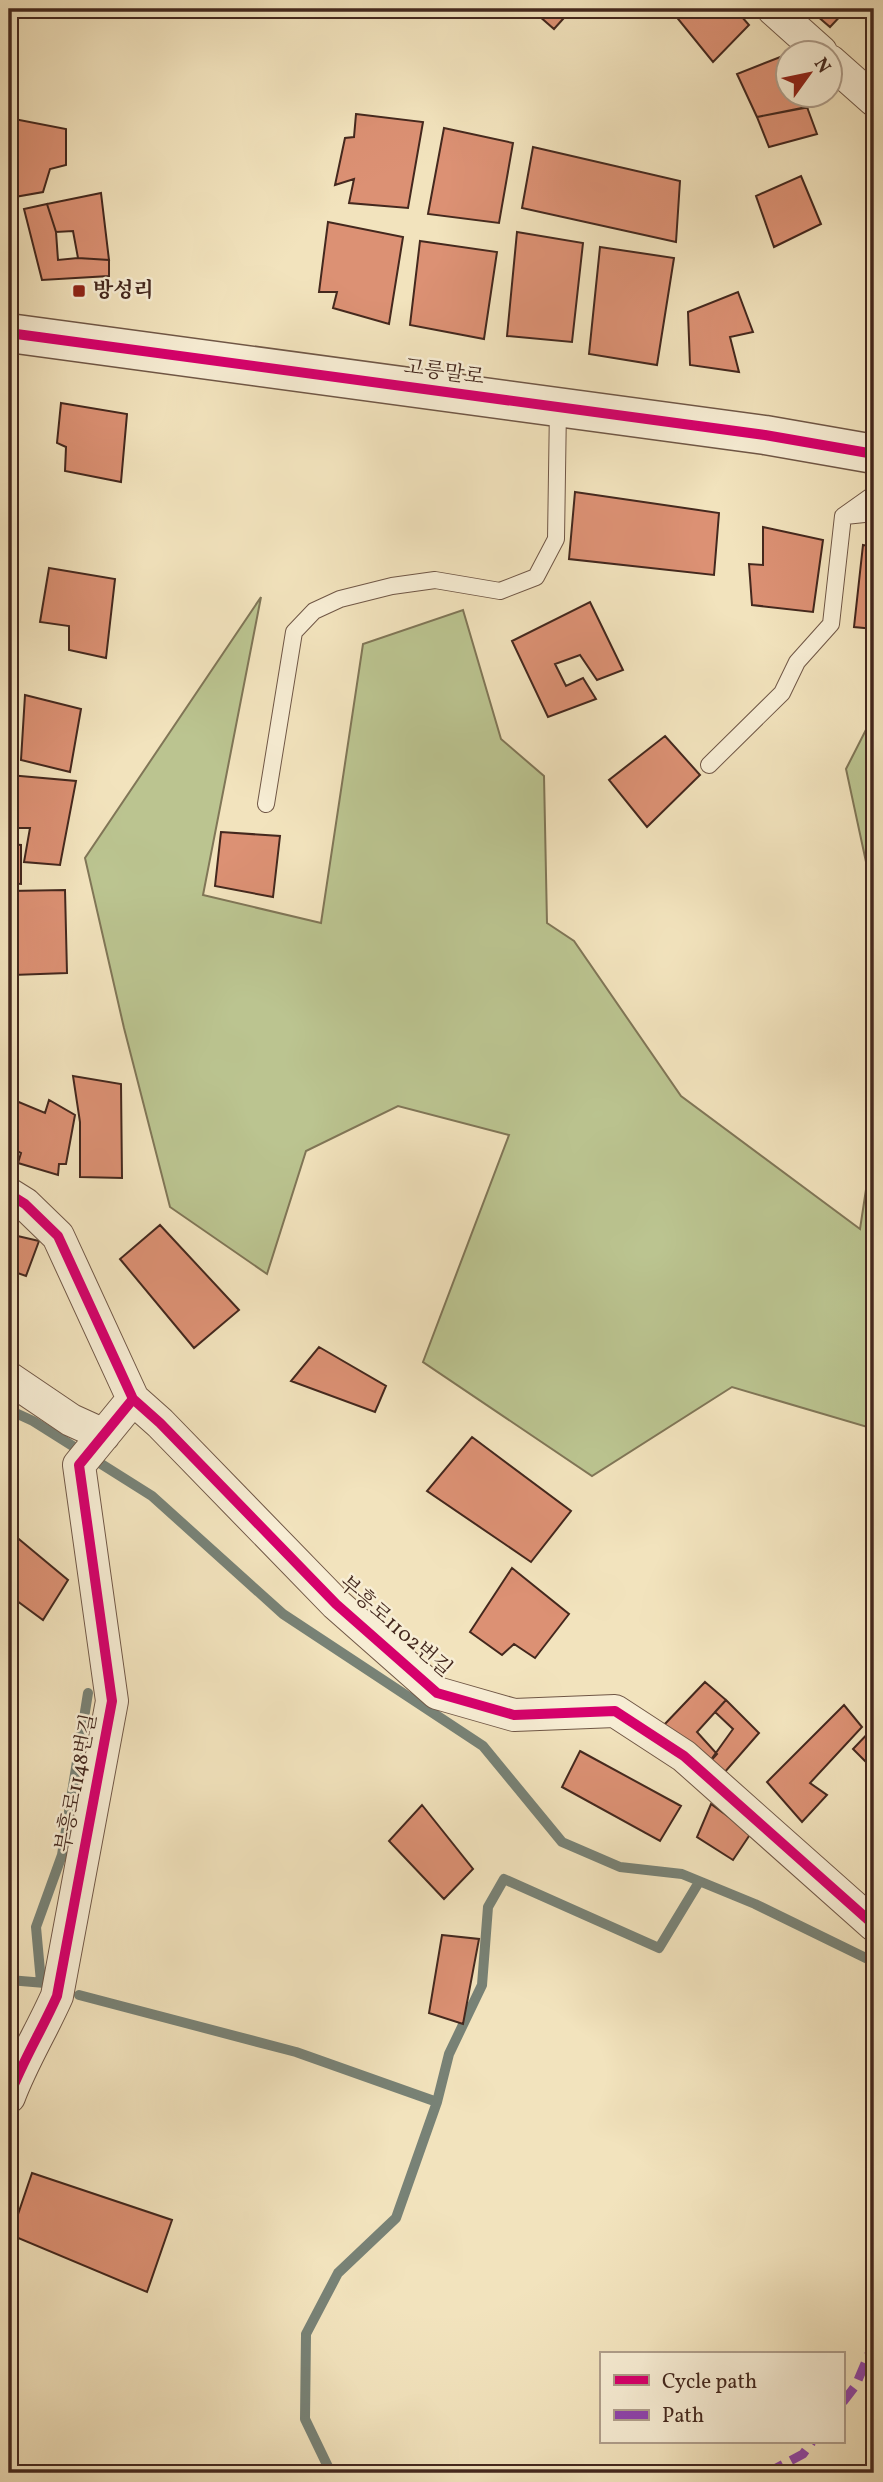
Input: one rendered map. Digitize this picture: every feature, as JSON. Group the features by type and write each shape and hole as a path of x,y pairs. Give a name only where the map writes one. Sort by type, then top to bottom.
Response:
{"street":[{"path":"773,9 805,38"},
{"path":"844,73 874,100"},
{"name":"고릉말로","path":"9,333 765,435 874,454"},
{"name":"부흥로1102번길","path":"9,1194 25,1204 58,1236 133,1399 160,1423 335,1604 437,1693 514,1715 615,1712 684,1756 874,1925"},
{"path":"9,1378 71,1420 104,1435 133,1399"},
{"name":"부흥로1148번길","path":"9,2097 17,2074 41,2032 57,1996 113,1701 79,1465 104,1435"}],"lane":[{"path":"266,804 294,632 314,611 340,599 392,586 435,580 500,591 536,577 555,539 558,407"},
{"path":"709,765 782,693 797,662 831,625 843,516 874,494"},
{"path":"843,516 874,513"}],"green space":[{"path":"261,597 203,895 321,923 363,644 463,610 501,739 544,776 547,923 574,941 681,1096 860,1229 874,1137 874,1429 732,1387 592,1476 423,1362 509,1135 398,1106 306,1151 267,1274 170,1207 124,1028 85,858"},
{"path":"874,714 874,899 846,769"}],"building":[{"path":"531,9 572,9 554,29"},
{"path":"670,9 735,9 749,25 713,62"},
{"path":"820,9 847,9 830,27 816,15"},
{"path":"774,59 774,108 804,108 757,117 737,74"},
{"path":"807,108 817,134 769,147 757,117"},
{"path":"356,114 423,122 408,208 349,203 354,179 335,185 345,138 354,137"},
{"path":"9,118 66,129 66,165 50,169 43,192 9,198"},
{"path":"444,128 513,143 499,223 428,214"},
{"path":"533,147 680,181 676,242 522,208"},
{"path":"801,176 821,224 774,247 756,196"},
{"path":"101,193 109,260 78,258 73,231 56,232 47,204"},
{"path":"47,204 56,232 58,260 109,260 109,276 42,280 24,209"},
{"path":"328,222 403,237 389,324 333,308 337,292 319,292"},
{"path":"517,232 583,243 572,342 507,336"},
{"path":"420,241 497,252 484,339 410,325"},
{"path":"600,247 674,258 657,365 589,354"},
{"path":"738,292 753,332 730,337 739,372 690,365 688,312"},
{"path":"61,403 127,414 121,482 65,471 66,447 57,443"},
{"path":"575,492 719,513 714,575 569,559"},
{"path":"763,527 823,540 813,612 752,605 749,564 763,565"},
{"path":"863,545 874,547 874,629 854,627"},
{"path":"49,568 115,579 106,658 69,650 69,626 40,622"},
{"path":"590,602 623,670 597,680 580,655 555,664 566,686 583,678 596,699 548,717 512,641"},
{"path":"25,695 81,709 70,772 21,760"},
{"path":"665,736 700,775 647,827 609,780"},
{"path":"9,775 76,781 60,865 24,862 30,828 9,828"},
{"path":"221,832 280,836 273,897 215,886"},
{"path":"9,844 21,845 21,884 9,883"},
{"path":"65,890 67,973 13,975 9,891"},
{"path":"73,1076 121,1084 122,1178 80,1177 80,1122"},
{"path":"9,1098 45,1113 49,1100 75,1115 66,1164 59,1164 58,1175 18,1163 21,1153 9,1147"},
{"path":"160,1225 239,1310 194,1348 120,1259"},
{"path":"9,1234 39,1241 26,1276 9,1270"},
{"path":"319,1347 386,1386 375,1412 291,1381"},
{"path":"472,1437 571,1511 531,1562 427,1491"},
{"path":"14,1535 68,1580 43,1620 9,1595 9,1549 15,1540"},
{"path":"512,1568 569,1614 535,1658 514,1644 502,1655 470,1632"},
{"path":"705,1682 726,1700 697,1732 717,1754 708,1764 663,1726"},
{"path":"726,1700 759,1733 724,1773 708,1764 733,1729 715,1712"},
{"path":"844,1705 862,1727 810,1783 827,1795 802,1822 767,1782"},
{"path":"874,1727 874,1770 853,1749"},
{"path":"580,1751 681,1806 660,1841 562,1787"},
{"path":"711,1804 751,1833 733,1860 697,1837"},
{"path":"422,1805 473,1869 444,1899 389,1841"},
{"path":"442,1935 479,1939 463,2024 429,2013"},
{"path":"32,2173 172,2220 147,2292 11,2235"}],"waterway":[{"path":"9,1410 33,1421 152,1496 283,1614 483,1746 562,1842 620,1867 682,1874 755,1904 874,1962"},
{"path":"41,1982 36,1927 62,1855 88,1693"},
{"path":"331,2473 305,2419 306,2334 338,2273 396,2218 437,2102 449,2054 482,1985 488,1907 504,1879 659,1948 699,1882"},
{"path":"9,1980 45,1983"},
{"path":"79,1995 296,2052 437,2102"}],"marked path":[{"path":"844,2401 856,2385 874,2342"},
{"path":"767,2473 803,2454 810,2444"}],"cycle path":[{"path":"9,333 765,435 874,454"},
{"path":"9,1194 25,1204 58,1236 133,1399 160,1423 336,1604 437,1693 514,1715 615,1711 684,1756 874,1925"},
{"path":"9,2097 57,1996 112,1701 79,1465 133,1399"}],"place":[{"name":"방성리","path":"79,291"}]}
